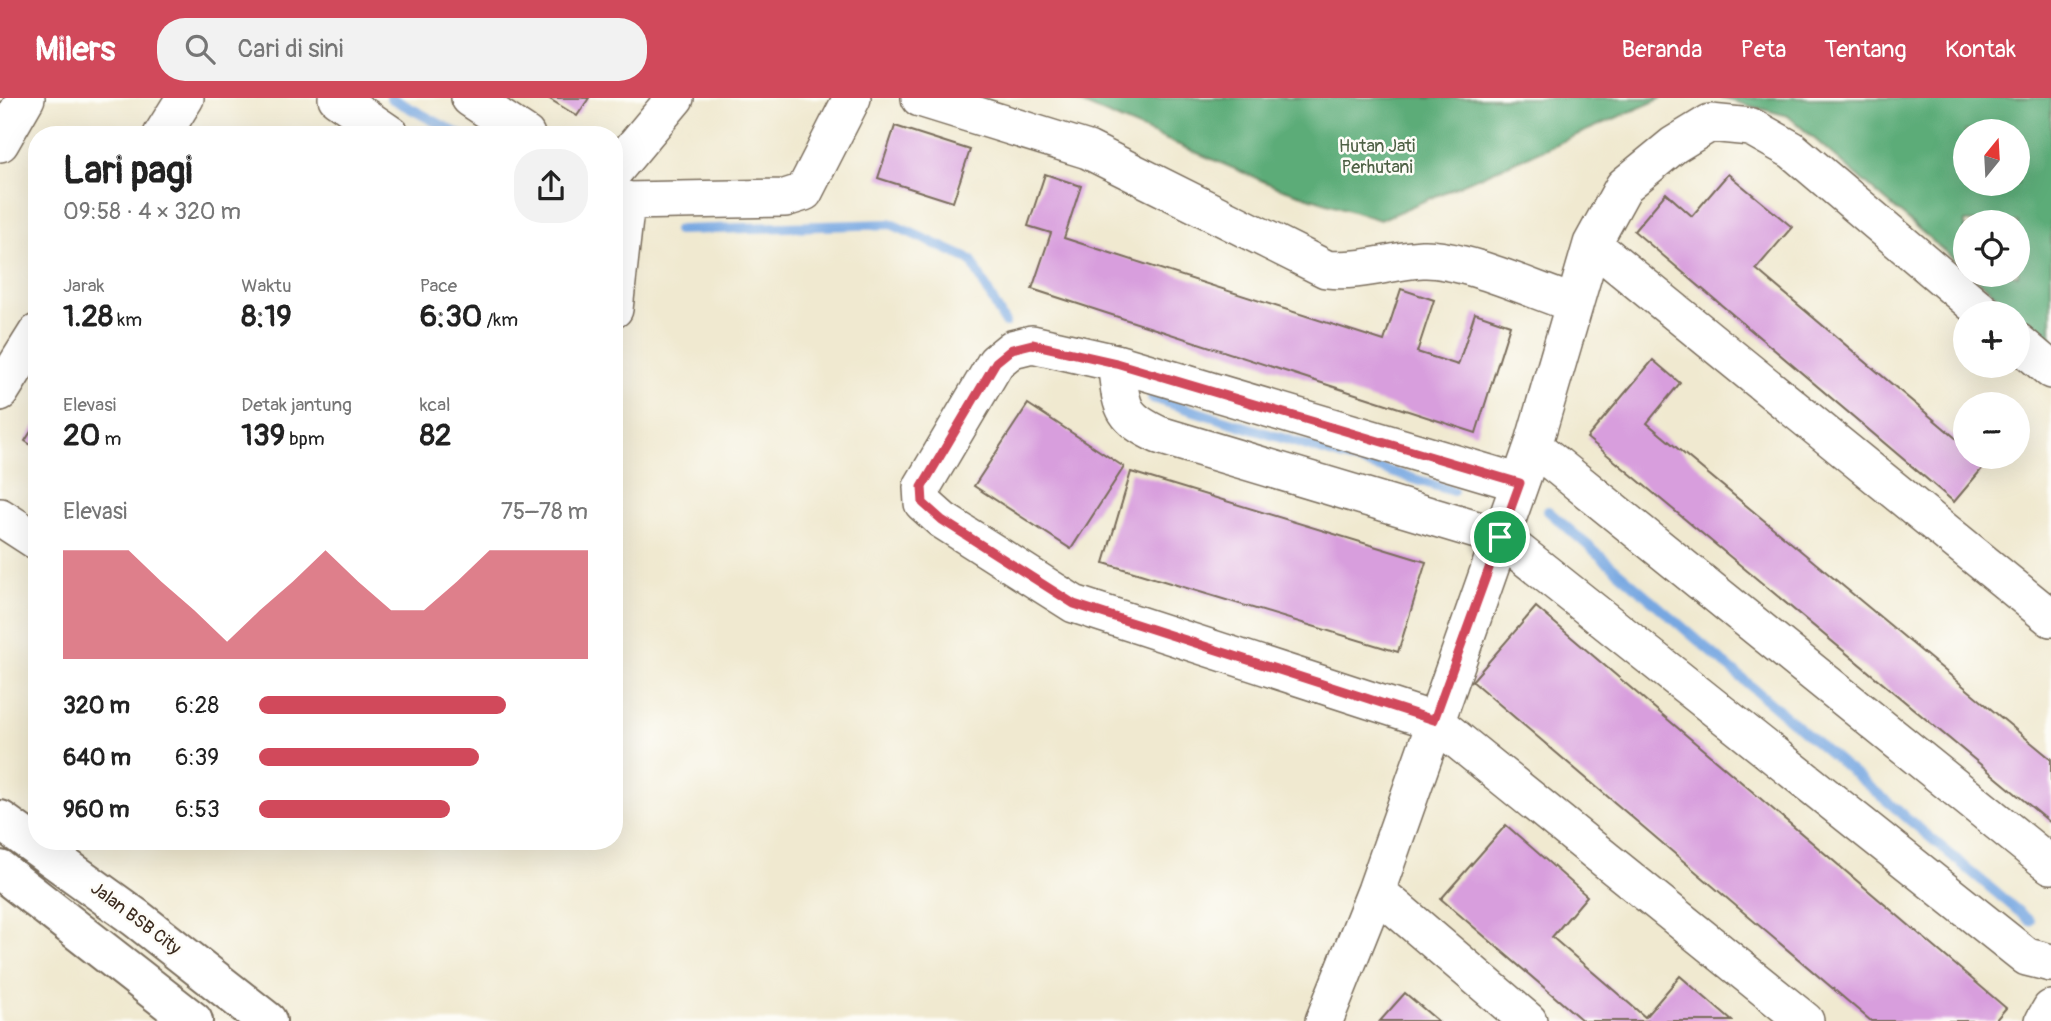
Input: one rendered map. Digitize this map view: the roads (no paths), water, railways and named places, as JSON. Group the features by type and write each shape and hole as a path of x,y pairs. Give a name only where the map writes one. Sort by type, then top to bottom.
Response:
{"street":[{"path":"0,143 26,98"},
{"path":"168,126 185,98"},
{"path":"337,98 378,126"},
{"path":"470,98 512,126"},
{"path":"623,181 675,98"},
{"path":"623,189 785,198 804,192 852,98"},
{"path":"920,98 1088,150 1326,269 1349,272 1423,259 1453,263 1572,303"},
{"path":"1324,1021 1376,891 1434,720 1533,446 1591,244 1624,186 1674,145 1710,123 1751,127 1792,150 1970,301"},
{"path":"1591,244 2051,618"},
{"path":"1520,483 1116,363 1032,344 1012,349 996,362 922,487 923,503 942,520 1074,604 1434,720 1805,1021"},
{"path":"0,392 28,347"},
{"path":"2030,352 2051,370"},
{"path":"1116,363 1122,406 1135,424 1159,435 1500,537 2027,957 2051,964"},
{"path":"1533,446 2051,865"},
{"path":"0,517 28,535"},
{"name":"Jalan BSB City","path":"0,820 28,840"},
{"name":"Jalan BSB City","path":"42,850 136,918 267,1021"},
{"path":"0,870 194,1021"},
{"path":"1376,891 1528,1021"},
{"path":"2044,1021 2051,1009"}],"waterway":[{"path":"391,98 443,126"},
{"path":"678,230 891,224 971,260 1005,323"},
{"path":"1152,398 1453,491"},
{"path":"1548,511 1803,731 2030,921"}],"park label":[{"name":"Hutan Jati Perhutani","path":"1377,156"}]}
